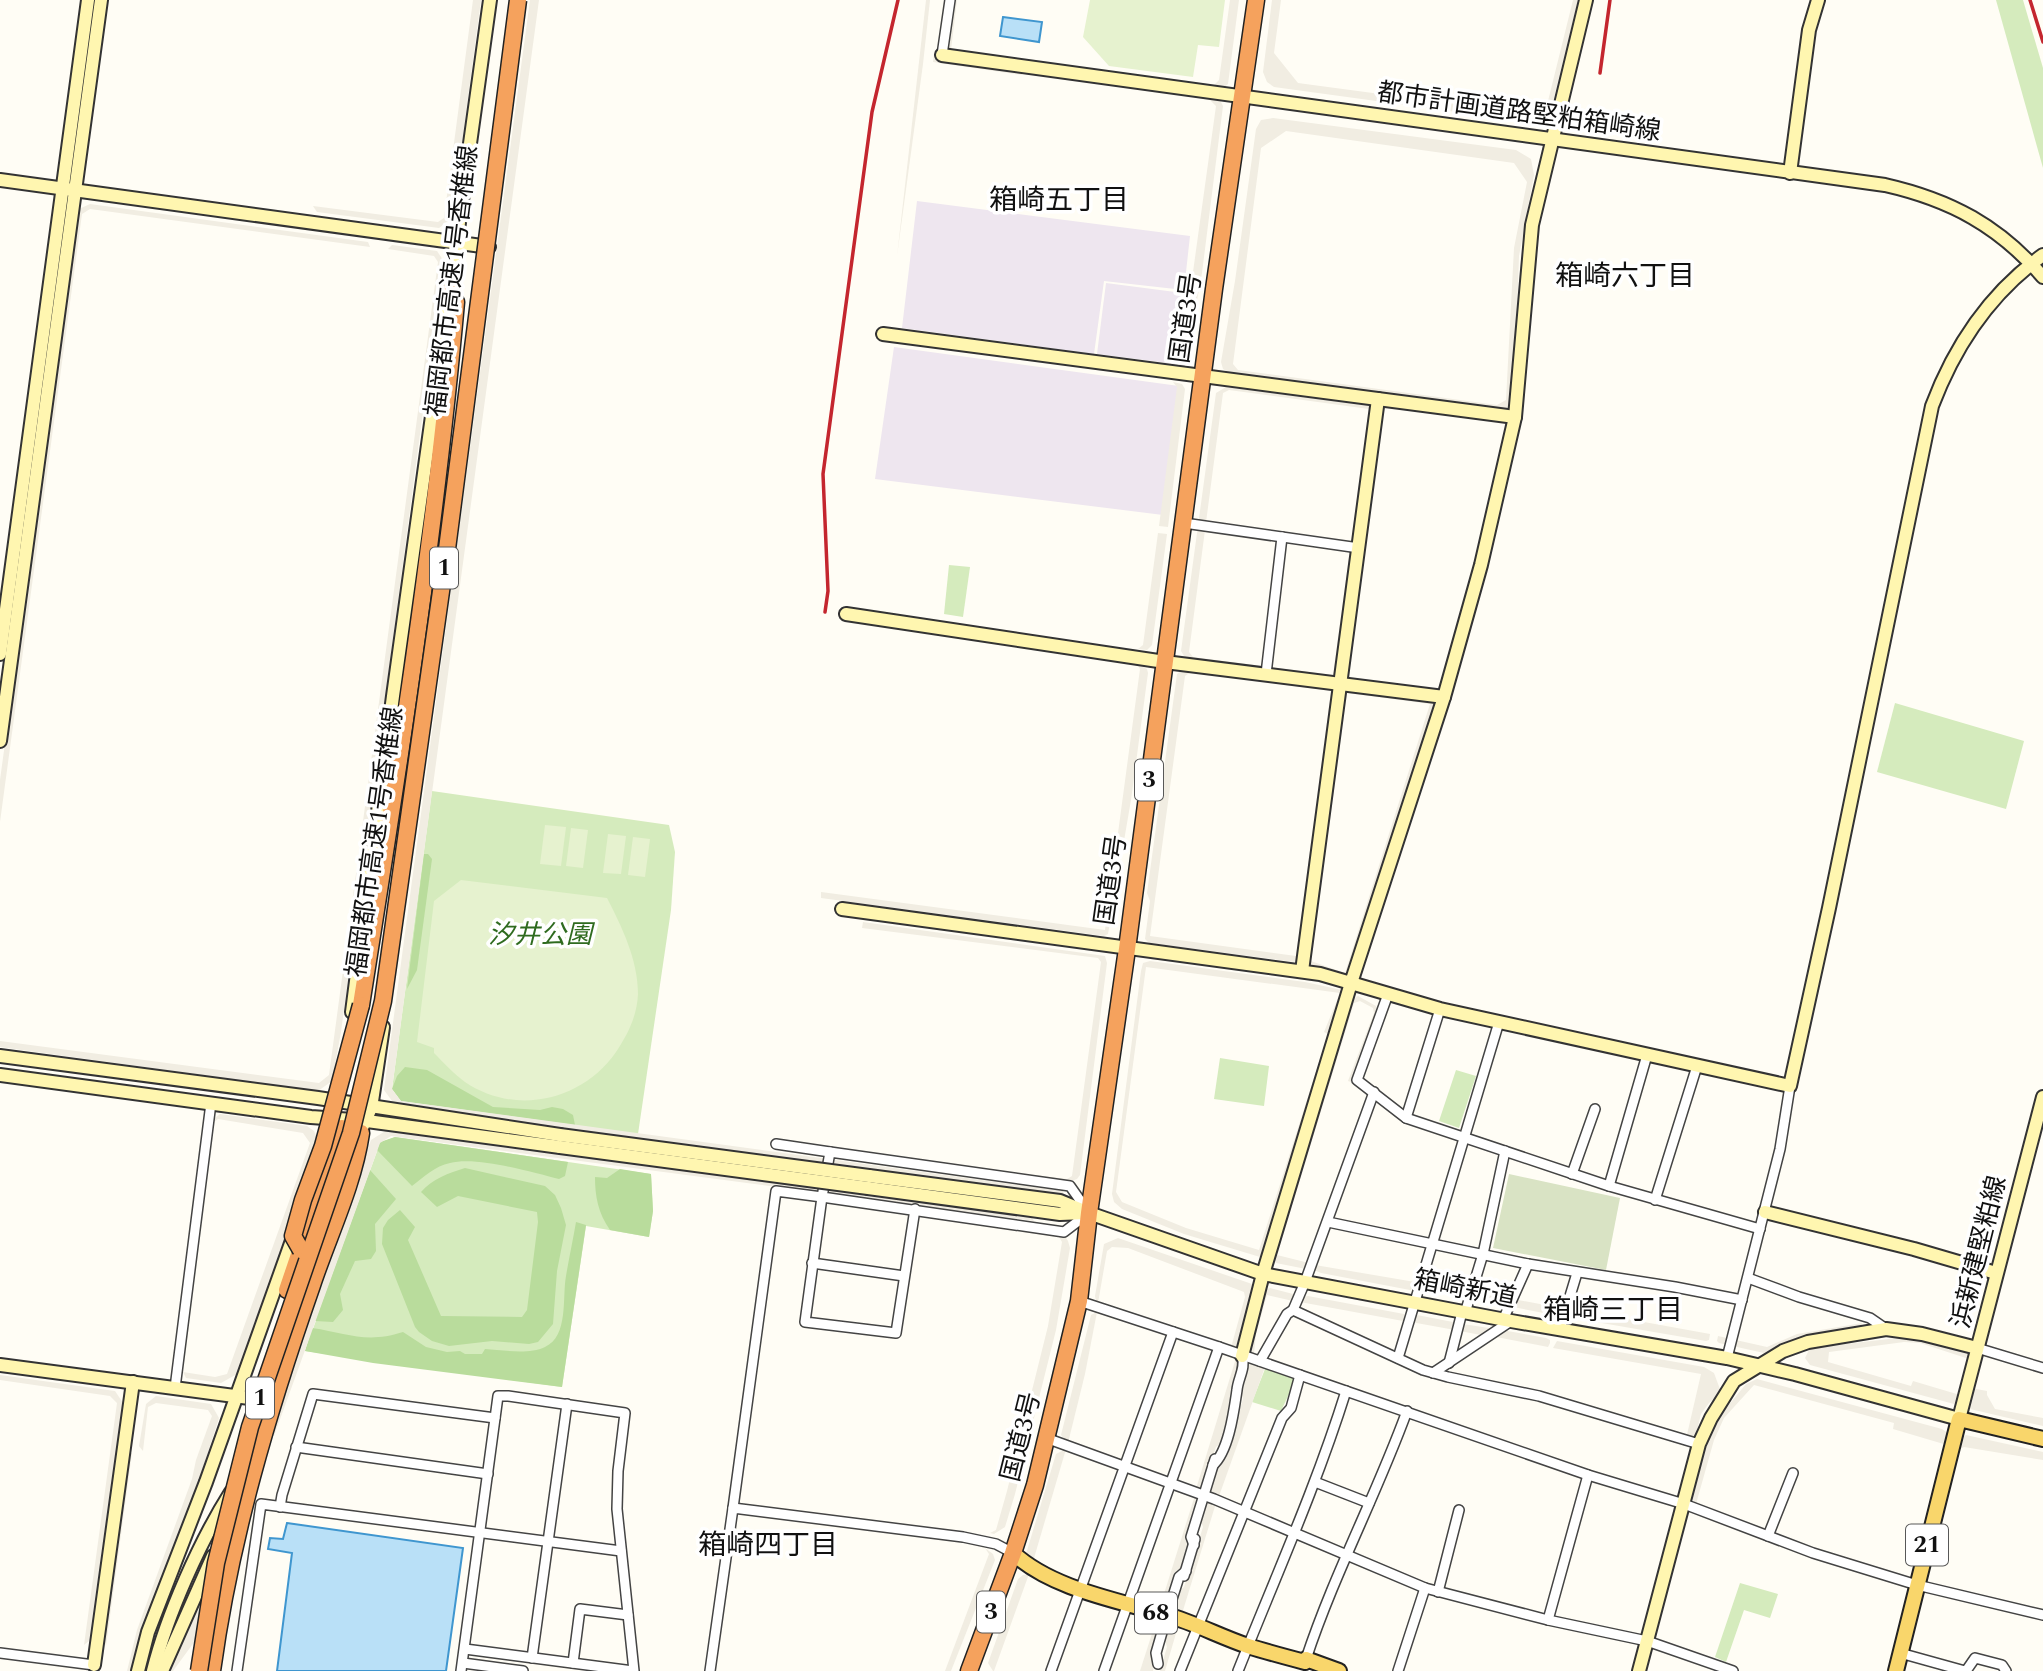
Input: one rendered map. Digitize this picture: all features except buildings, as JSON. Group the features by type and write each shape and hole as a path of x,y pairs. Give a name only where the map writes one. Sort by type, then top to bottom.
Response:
{"highway":[{"name":"福岡都市高速1号香椎線","path":"188,1671 222,1494 249,1399 355,1082 377,1000 388,939 518,0"},
{"name":"福岡都市高速1号香椎線","path":"199,1671 216,1563 250,1427 351,1133 383,1001 447,549 518,0"},
{"name":"国道3号","path":"974,1670 1035,1485 1079,1301 1256,0"},
{"path":"301,1250 293,1236 323,1146 361,1005 439,484 456,302 449,292"},
{"path":"212,1671 242,1514 263,1432 311,1285 356,1166 364,1127"}],"main road":[{"path":"1959,1419 2043,1439"},
{"name":"21","path":"1896,1671 1959,1419"},
{"name":"68","path":"1013,1553 1030,1568 1082,1590 1127,1606 1167,1615 1248,1646 1339,1671"}],"street":[{"path":"0,741 69,189 88,0"},
{"path":"0,654 69,189 101,0"},
{"path":"138,1671 148,1632 321,1167 339,1103 490,0"},
{"path":"162,1671 196,1598 229,1516 233,1488 257,1399 334,1177 364,1127 371,1108 397,940 470,372 489,247 518,0"},
{"path":"942,55 950,0"},
{"path":"1157,1668 1156,1653 1167,1615 1174,1592 1181,1587 1186,1572 1199,1525 1197,1518 1203,1496 1218,1449 1225,1444 1234,1413 1237,1388 1245,1363 1242,1356 1263,1274 1351,983 1444,697 1484,552 1515,418 1529,246 1540,186 1586,0"},
{"path":"1818,0 1809,30 1790,173 1885,184 1936,199 1997,232 2043,277"},
{"name":"都市計画道路堅粕箱崎線","path":"942,55 1790,173"},
{"path":"0,180 489,247"},
{"path":"1727,1357 1784,1129 1790,1086 1932,406 1945,373 1968,332 2005,287 2043,255"},
{"path":"883,334 1515,418"},
{"path":"1302,971 1378,399"},
{"path":"1184,523 1359,548"},
{"path":"1266,674 1282,537"},
{"path":"846,614 1165,662 1444,697"},
{"path":"842,909 1302,971 1499,1023 1790,1086"},
{"path":"1388,994 1357,1080 1406,1118 1609,1186 1760,1229"},
{"path":"1406,1118 1440,1009"},
{"path":"1398,1358 1499,1023"},
{"path":"1609,1186 1647,1055"},
{"path":"0,1056 318,1098 560,1141"},
{"path":"1655,1200 1697,1066"},
{"path":"0,1075 335,1119 364,1127 560,1141"},
{"path":"1261,1361 1287,1314 1293,1310 1305,1282 1374,1092"},
{"name":"浜新建堅粕線","path":"1959,1419 2043,1097"},
{"path":"175,1388 211,1104"},
{"path":"1572,1174 1595,1109"},
{"name":"箱崎新道","path":"560,1141 868,1182 1060,1201 1263,1274 1507,1320 1727,1357 1959,1419"},
{"path":"710,1671 776,1191 1064,1232 1089,1213 1070,1186 776,1144"},
{"path":"1450,1363 1483,1254 1505,1151"},
{"path":"830,1152 805,1322 896,1333 915,1209"},
{"path":"1765,1212 1914,1249 1996,1273"},
{"path":"1328,1222 1528,1264 1742,1300"},
{"path":"812,1263 904,1276"},
{"path":"1433,1373 1507,1320 1528,1264"},
{"path":"1560,1329 1577,1273"},
{"path":"1748,1278 1798,1297 1870,1318 1886,1329"},
{"path":"1079,1301 1588,1475 1685,1504 1813,1553 1917,1584 2043,1615"},
{"path":"1293,1310 1433,1373 1539,1396 1699,1444"},
{"path":"1639,1671 1699,1444 1711,1418 1734,1381 1783,1351 1808,1342 1886,1329 1922,1334 2043,1367"},
{"path":"1051,1671 1172,1332"},
{"path":"1104,1671 1219,1347"},
{"path":"0,1364 257,1399"},
{"path":"1180,1671 1282,1418 1291,1408 1300,1375"},
{"path":"0,1653 94,1665 133,1382"},
{"path":"1238,1671 1295,1534 1346,1391"},
{"path":"280,1507 313,1394 495,1418"},
{"path":"464,1649 634,1671 617,1509 618,1471 625,1413 498,1396 481,1533 464,1649 462,1667 523,1671"},
{"path":"532,1658 567,1404"},
{"path":"1306,1660 1323,1607 1388,1465 1407,1411"},
{"path":"1046,1438 1245,1512 1424,1588 1548,1620 1647,1641 1733,1671"},
{"path":"296,1447 488,1474"},
{"path":"1768,1536 1793,1473"},
{"path":"1548,1620 1588,1475"},
{"path":"1315,1482 1369,1503"},
{"path":"153,1671 178,1600 216,1514 233,1488"},
{"path":"237,1671 261,1504 621,1551"},
{"path":"733,1508 963,1537 996,1544 1013,1553"},
{"path":"1438,1592 1459,1510"},
{"path":"1398,1671 1424,1588"},
{"path":"573,1663 580,1609 628,1615"},
{"path":"1900,1653 1966,1671 1975,1658 2002,1665 2006,1671"}],"shaded area":[{"path":"473,0 481,0 452,218 439,228 317,212 313,206 438,222 444,218"},
{"path":"530,0 539,0 392,1089 401,1101 1063,1191 1063,1195 395,1105 384,1090"},
{"path":"926,0 930,0 923,64 897,256"},
{"path":"953,0 957,0 951,50 1214,85 1219,80 1230,0 1239,0 1228,84 1222,89 947,51"},
{"path":"1272,0 1281,0 1274,53 1298,83 1530,114 1548,101 1573,0 1578,0 1551,110 1540,121 1529,122 1274,87 1267,82 1263,72"},
{"path":"934,54 941,61 1021,72 1022,75 933,62"},
{"path":"1210,100 1220,100 1223,106 1202,273 1185,366 1176,368 1181,363 1216,106"},
{"path":"1273,118 1516,150 1531,159 1534,175 1519,256 1516,347 1510,407 1504,410 1230,373 1223,369 1221,362 1256,129 1261,120","holes":["1286,131 1514,163 1527,182 1514,248 1506,400 1497,405 1238,370 1233,364 1261,148"]},
{"path":"917,201 1190,236 1184,290 1104,281 1094,354 902,328"},
{"path":"90,204 368,242 370,247 90,209 82,214 0,822 0,780 77,213 79,209"},
{"path":"392,245 437,251 443,260 341,1032 332,1081 318,1091 0,1047 0,1041 319,1083 329,1075 438,262 434,256 388,249"},
{"path":"1106,283 1183,293 1175,364 1097,354"},
{"path":"894,347 1179,386 1163,515 875,479"},
{"path":"1173,382 1182,384 1185,389 1168,527 1159,526 1177,387"},
{"path":"1226,387 1372,406 1335,678 1186,659 1181,651 1216,393","holes":["1229,390 1369,409 1333,675 1193,657 1189,652 1223,393"]},
{"path":"1158,533 1167,534 1152,645 1147,650 1138,649 1143,645"},
{"path":"1137,664 1147,669 1148,673 1131,800 1108,934 1104,936 821,898 821,892 1105,930 1140,669"},
{"path":"1184,668 1334,688 1298,959 1294,962 1149,943 1145,939 1150,901 1147,893 1177,674","holes":["1191,672 1331,691 1296,956 1150,936 1185,676"]},
{"path":"1345,691 1433,702 1349,973 1345,976 1308,963","holes":["1347,693 1430,704 1345,973 1311,961"]},
{"path":"863,922 1105,956 1107,963 1080,1175 1077,1179 1069,1182 1035,1175 1067,1179 1072,1176 1101,962 1098,958 862,928"},
{"path":"1150,961 1305,982 1342,990 1260,1257 1184,1234 1122,1209 1114,1202 1112,1194 1143,963","holes":["1146,967 1340,993 1324,1032 1328,1034 1259,1250 1186,1228 1122,1202 1116,1192"]},
{"path":"1358,996 1376,1006 1378,1013 1351,1082 1348,1081 1374,1013 1373,1008 1360,1001 1354,1003 1277,1255 1309,1263 1306,1269 1276,1263 1273,1259 1351,1000"},
{"path":"220,1114 307,1126 314,1131 320,1145 237,1374 221,1383 186,1378 183,1372 215,1377 227,1374 310,1143 303,1133 218,1119 214,1122"},
{"path":"387,1130 1031,1216 1034,1221 391,1136 380,1143 274,1436 258,1431 230,1542 220,1602 214,1615 173,1671 166,1671 232,1516 255,1430 253,1428 269,1376 352,1150 355,1148 357,1151 306,1287 315,1291 371,1140"},
{"path":"1024,1229 1064,1235 1070,1248 1056,1330 1015,1494 1005,1527 994,1534 990,1533 996,1530 1007,1491 1048,1326 1062,1242 1059,1237 1022,1232"},
{"path":"1118,1238 1252,1284 1251,1300 1238,1347 1228,1347 1232,1344 1244,1292 1128,1248 1112,1247 1107,1251 1098,1303 1096,1302 1104,1244"},
{"path":"1315,1265 1415,1282 1414,1288 1410,1290 1321,1273 1314,1270"},
{"path":"1423,1284 1465,1291 1464,1297 1421,1292"},
{"path":"1270,1288 1293,1294 1295,1297 1293,1301 1267,1295 1256,1334 1254,1354 1248,1347 1263,1291"},
{"path":"1471,1292 1507,1298 1502,1306 1472,1300"},
{"path":"1308,1296 1404,1314 1405,1318 1403,1321 1300,1302"},
{"path":"1513,1299 1561,1308 1559,1314 1554,1315 1513,1307"},
{"path":"1567,1308 1710,1334 1709,1340 1567,1317"},
{"path":"1097,1312 1068,1443 1061,1435 1091,1315"},
{"path":"1413,1316 1453,1322 1456,1324 1455,1330 1411,1322"},
{"path":"1862,1323 1860,1329 1782,1345 1764,1353 1717,1341 1718,1336 1767,1347 1797,1334"},
{"path":"1463,1324 1491,1330 1486,1336 1460,1331"},
{"path":"1502,1330 1546,1338 1550,1343 1548,1347 1491,1336"},
{"path":"1897,1338 1922,1339 1969,1352 1969,1359 1920,1343 1904,1342 1829,1352 1828,1362 1911,1386 1913,1381 1960,1395 1954,1404 1810,1365 1805,1358 1809,1350 1820,1347"},
{"path":"1557,1341 1704,1367 1714,1373 1721,1392 1701,1414 1695,1438 1686,1439 1701,1374 1553,1348"},
{"path":"1236,1358 1241,1366 1229,1404 1232,1414 1222,1442 1216,1447 1202,1488 1196,1489"},
{"path":"1253,1363 1265,1367 1218,1499 1209,1493 1243,1399 1240,1388 1247,1365"},
{"path":"0,1375 115,1391 123,1403 89,1641 84,1645 117,1403 110,1396 0,1380"},
{"path":"1757,1379 1942,1429 1949,1434 1947,1445 1893,1429 1894,1423 1754,1385 1724,1418 1714,1440 1696,1504 1691,1497 1707,1441 1718,1418 1746,1384"},
{"path":"1971,1388 1987,1391 1995,1409 2043,1418 2043,1426 1970,1409 1967,1407"},
{"path":"156,1396 211,1404 219,1418 199,1480 141,1634 131,1671 127,1671 137,1630 212,1416 208,1410 156,1403 148,1407 143,1451 139,1446 146,1404"},
{"path":"1966,1435 2043,1452 2043,1460 1964,1447 1956,1451 1959,1439"},
{"path":"1066,1449 1032,1565 1026,1559 1026,1554 1056,1454"},
{"path":"132,1453 106,1646 103,1638 127,1454"},
{"path":"1195,1495 1199,1500 1191,1546 1165,1610 1159,1610"},
{"path":"1204,1503 1216,1503 1181,1617 1175,1614 1174,1608 1179,1591 1184,1587 1203,1527 1200,1519"},
{"path":"985,1548 993,1554 995,1560 951,1671 945,1671 989,1554"},
{"path":"1029,1574 993,1671 988,1663 1018,1579"},
{"path":"1157,1618 1162,1623 1153,1671 1140,1671"},
{"path":"1179,1623 1165,1671 1160,1671 1167,1647 1164,1637 1169,1624"}],"green space":[{"path":"1090,0 1225,0 1219,47 1198,45 1193,77 1109,66 1083,37"},
{"path":"1996,0 2023,0 2043,68 2043,168"},
{"path":"949,565 970,567 963,617 944,614"},
{"path":"1895,703 2024,741 2006,809 1877,772"},
{"name":"汐井公園","path":"432,791 669,825 675,852 671,910 638,1134 401,1101 392,1089"},
{"path":"545,825 566,827 561,866 540,864"},
{"path":"571,828 588,830 583,868 566,866"},
{"path":"608,834 626,836 621,874 603,873"},
{"path":"633,837 650,839 645,877 628,875"},
{"path":"424,854 428,854 432,859 417,970 407,989"},
{"path":"461,880 607,898 632,956 638,994 631,1024 616,1052 602,1069 585,1082 546,1098 505,1099 465,1082 434,1053 434,1048 417,1042 434,901"},
{"path":"1220,1058 1269,1066 1264,1106 1214,1099"},
{"path":"405,1067 427,1070 493,1107 563,1109 573,1115 575,1125 401,1101 392,1089 397,1076"},
{"path":"1456,1070 1476,1076 1459,1128 1439,1121"},
{"path":"395,1137 651,1174 653,1211 649,1237 586,1226 562,1387 305,1351 380,1143"},
{"path":"395,1137 568,1162 565,1176 559,1179 489,1163 461,1161 435,1169 412,1186 377,1150 380,1142"},
{"path":"465,1168 545,1186 555,1195 561,1208 566,1225 557,1271 553,1324 538,1342 529,1344 492,1341 449,1346 432,1341 415,1327 382,1244 383,1228 400,1210 415,1227 408,1240 441,1316 522,1317 527,1310 537,1212 458,1196 437,1207 421,1192 447,1174"},
{"path":"620,1169 651,1174 653,1211 649,1237 610,1230 600,1211 595,1177 607,1178"},
{"path":"370,1170 396,1199 375,1224 376,1251 371,1259 355,1261 340,1294 343,1310 333,1322 315,1321"},
{"path":"1509,1174 1620,1198 1606,1270 1493,1248"},
{"path":"576,1222 586,1225 562,1387 373,1363 305,1351 312,1328 367,1337 403,1332 426,1347 465,1354 482,1354 485,1349 523,1351 545,1347 553,1342 561,1325 566,1276"},
{"path":"1265,1369 1296,1379 1281,1411 1252,1402"},
{"path":"1740,1583 1778,1594 1770,1618 1744,1610 1726,1662 1715,1657"}],"water":[{"path":"1003,17 1042,22 1039,42 1000,36"},
{"path":"287,1523 463,1548 446,1671 277,1671 292,1553 268,1549 270,1538 283,1539"}],"railway":[{"path":"825,612 828,591 823,474 872,112 898,0"},
{"path":"1600,73 1610,0"},
{"path":"2030,0 2043,42"}],"district":[{"name":"箱崎五丁目","path":"1059,200"},
{"name":"箱崎六丁目","path":"1625,276"},
{"name":"箱崎三丁目","path":"1613,1310"},
{"name":"箱崎四丁目","path":"768,1545"}]}
